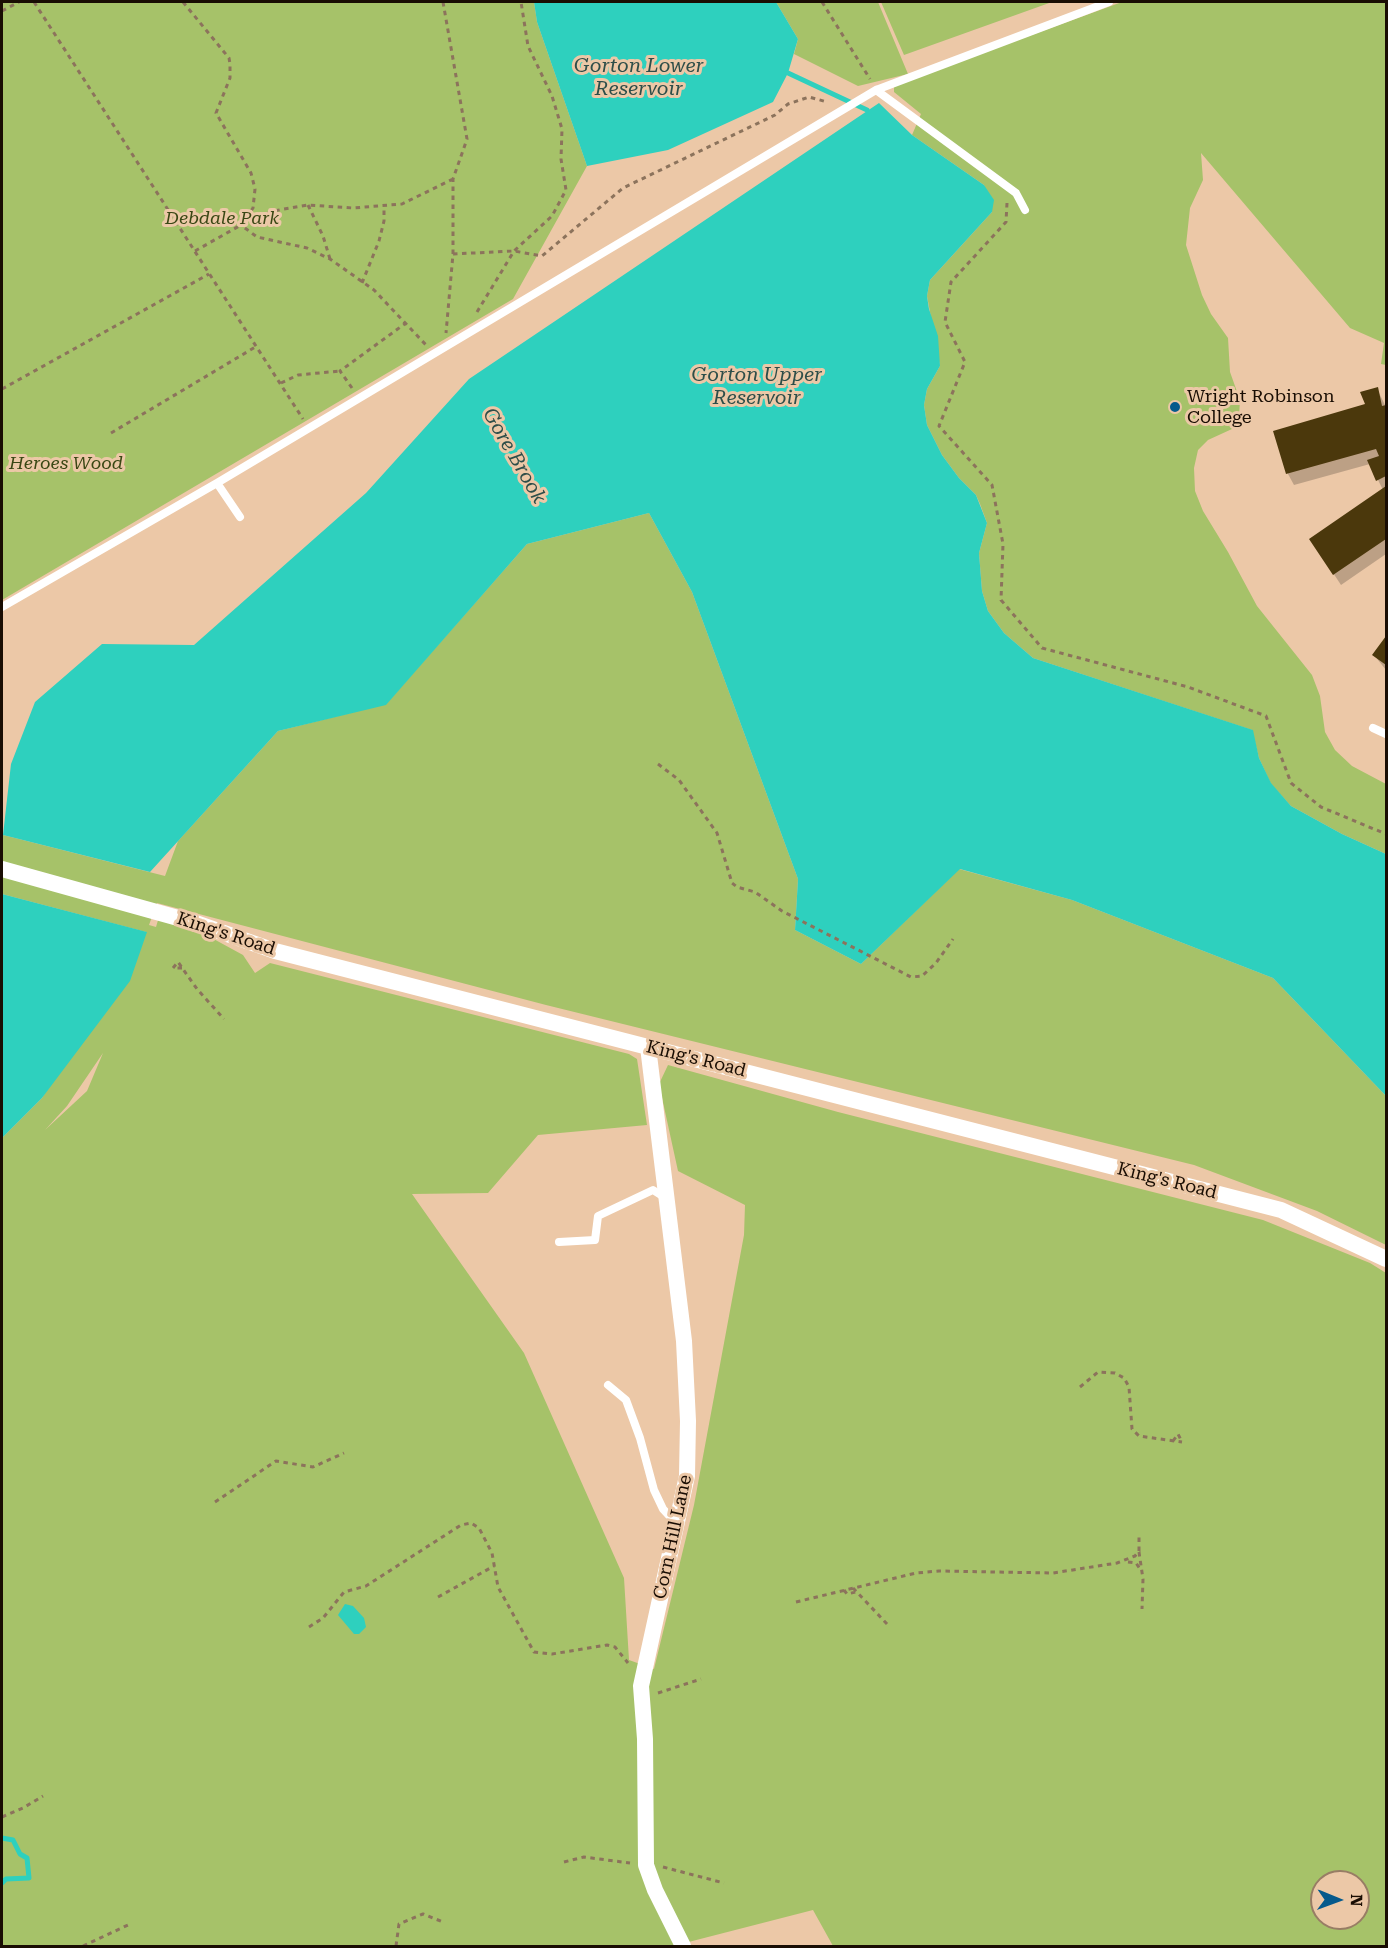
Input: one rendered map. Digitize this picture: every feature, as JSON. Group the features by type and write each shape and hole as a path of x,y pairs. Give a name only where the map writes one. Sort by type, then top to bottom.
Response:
{"street":[{"name":"King's Road","path":"2,869 196,923 275,951 1281,1210 1386,1258"},
{"name":"Corn Hill Lane","path":"648,1047 684,1341 688,1421 687,1476 641,1690 645,1739 646,1865 655,1890 683,1947"}],"lane":[{"path":"2,607 217,483 876,90 1109,2"},
{"path":"876,90 1008,188 1022,201 1024,210"},
{"path":"217,483 240,517"},
{"path":"1373,728 1386,734"},
{"path":"559,1242 595,1240 598,1216 653,1190 668,1199"},
{"path":"608,1385 626,1400 640,1438 654,1490 663,1509 678,1526"}],"path":[{"path":"2,11 19,2"},
{"path":"34,2 308,427"},
{"path":"183,2 229,58 231,64 230,78 216,113 251,173 255,189 253,208 241,225"},
{"path":"443,2 467,139 453,179 453,254 445,346"},
{"path":"470,317 477,312 514,252 552,216 566,190 561,159 562,129 552,96 528,46 521,2"},
{"path":"822,2 876,90"},
{"path":"453,254 514,252 542,256 623,188 775,115 788,104 809,97 828,102"},
{"path":"195,251 241,225 273,211 308,205 353,208 402,204 453,179"},
{"path":"1008,188 1006,222 951,282 945,322 965,362 939,426 992,485 1003,544 1001,600 1042,648 1188,687 1266,716 1291,783 1321,807 1386,834"},
{"path":"308,205 323,236 330,259"},
{"path":"362,283 379,241 384,221 384,206"},
{"path":"241,225 257,237 307,248 330,259 374,290 424,341 430,355"},
{"path":"2,389 209,274"},
{"path":"281,383 298,375 339,371 406,323"},
{"path":"436,339 454,327"},
{"path":"111,432 257,346"},
{"path":"339,371 359,397"},
{"path":"658,764 679,780 717,833 732,883 755,892 782,911 911,977 922,976 936,963 953,939"},
{"path":"182,969 224,1019"},
{"path":"1080,1387 1098,1372 1109,1371 1124,1378 1132,1396 1132,1429 1139,1436 1173,1442"},
{"path":"215,1502 276,1461 313,1467 344,1453"},
{"path":"309,1627 323,1617 344,1592 366,1586 466,1523 478,1528 492,1553 498,1587 534,1652 552,1654 607,1645 615,1647 623,1656 641,1690 659,1693 701,1679"},
{"path":"1139,1533 1142,1609"},
{"path":"796,1602 898,1575 939,1571 1053,1573 1125,1562 1131,1560 1138,1551"},
{"path":"1125,1562 1136,1563 1141,1570"},
{"path":"438,1597 494,1566"},
{"path":"854,1588 888,1625"},
{"path":"844,1590 847,1594 856,1592"},
{"path":"2,1817 43,1796"},
{"path":"564,1862 584,1857 685,1870 711,1881 724,1883"},
{"path":"396,1947 399,1924 423,1914 443,1922"},
{"path":"83,1947 128,1925"}],"green space":[{"name":"Debdale Park","path":"2,2 534,2 537,22 587,166 513,299 2,600"},
{"path":"776,2 878,2 908,74 858,86 794,54 798,39"},
{"path":"881,2 1052,2 904,55"},
{"name":"Wright Robinson College","path":"1122,2 1386,2 1386,365 1381,364 1384,343 1350,328 1201,153 1203,180 1190,208 1186,245 1202,295 1211,314 1228,338 1230,372 1240,400 1239,417 1232,429 1208,440 1198,450 1194,468 1195,491 1203,511 1257,606 1312,675 1320,696 1325,732 1335,750 1352,766 1386,784 1386,854 1342,834 1291,806 1271,784 1259,758 1252,730 1033,658 1004,633 988,611 982,591 979,553 987,523 980,504 976,495 959,478 942,455 927,425 924,405 927,389 940,366 927,296 930,280 992,212 984,185 912,135 921,114 894,92 894,85"},
{"path":"649,513 692,592 798,879 795,930 861,964 959,869 1072,900 1273,978 1386,1096 1386,1245 1317,1211 1194,1165 546,1005 157,903 149,925 156,927 159,917 210,937 243,955 255,973 270,963 629,1054 637,1059 647,1125 538,1135 488,1193 412,1194 524,1353 624,1578 629,1660 654,1669 694,1505 744,1235 745,1205 678,1171 659,1084 668,1065 838,1112 1263,1220 1370,1263 1386,1273 1386,1946 833,1946 813,1910 673,1946 2,1946 2,1138 42,1098 146,932 2,894 3,835 165,876 178,841 278,731 386,704 527,544","holes":["103,1053 87,1091 45,1130 67,1106"]}],"water":[{"name":"Gorton Lower Reservoir","path":"534,2 776,2 798,39 788,73 773,102 668,150 587,166 537,22"},
{"name":"Gorton Upper Reservoir","path":"879,103 912,135 984,185 994,200 992,212 930,280 927,296 938,336 940,366 927,389 924,405 927,425 942,455 959,478 976,495 987,523 979,553 982,591 988,611 1004,633 1033,658 1253,730 1259,758 1271,783 1291,806 1342,834 1386,854 1386,1096 1273,978 1072,900 960,869 861,964 795,930 798,879 692,592 649,513 527,544 386,705 278,731 150,872 3,835 11,764 35,702 102,644 194,645 366,493 469,379"},
{"path":"2,894 147,932 130,981 42,1098 2,1138"},
{"path":"345,1604 353,1606 364,1618 366,1627 359,1634 354,1634 338,1615"}],"building":[{"path":"1378,387 1382,406 1386,405 1386,476 1376,481 1367,460 1379,456 1376,449 1286,474 1273,431 1365,404 1360,392"},
{"path":"1386,486 1386,539 1333,575 1309,539"},
{"path":"1386,636 1386,665 1372,655"}],"waterway":[{"path":"788,73 867,110"},
{"path":"2,1838 13,1840 20,1854 27,1858 29,1878 6,1879 2,1883"}],"place":[{"name":"Wright Robinson College","path":"1175,407"}],"water label":[{"name":"Gore Brook","path":"514,456"}],"park label":[{"name":"Heroes Wood","path":"66,464"}]}
